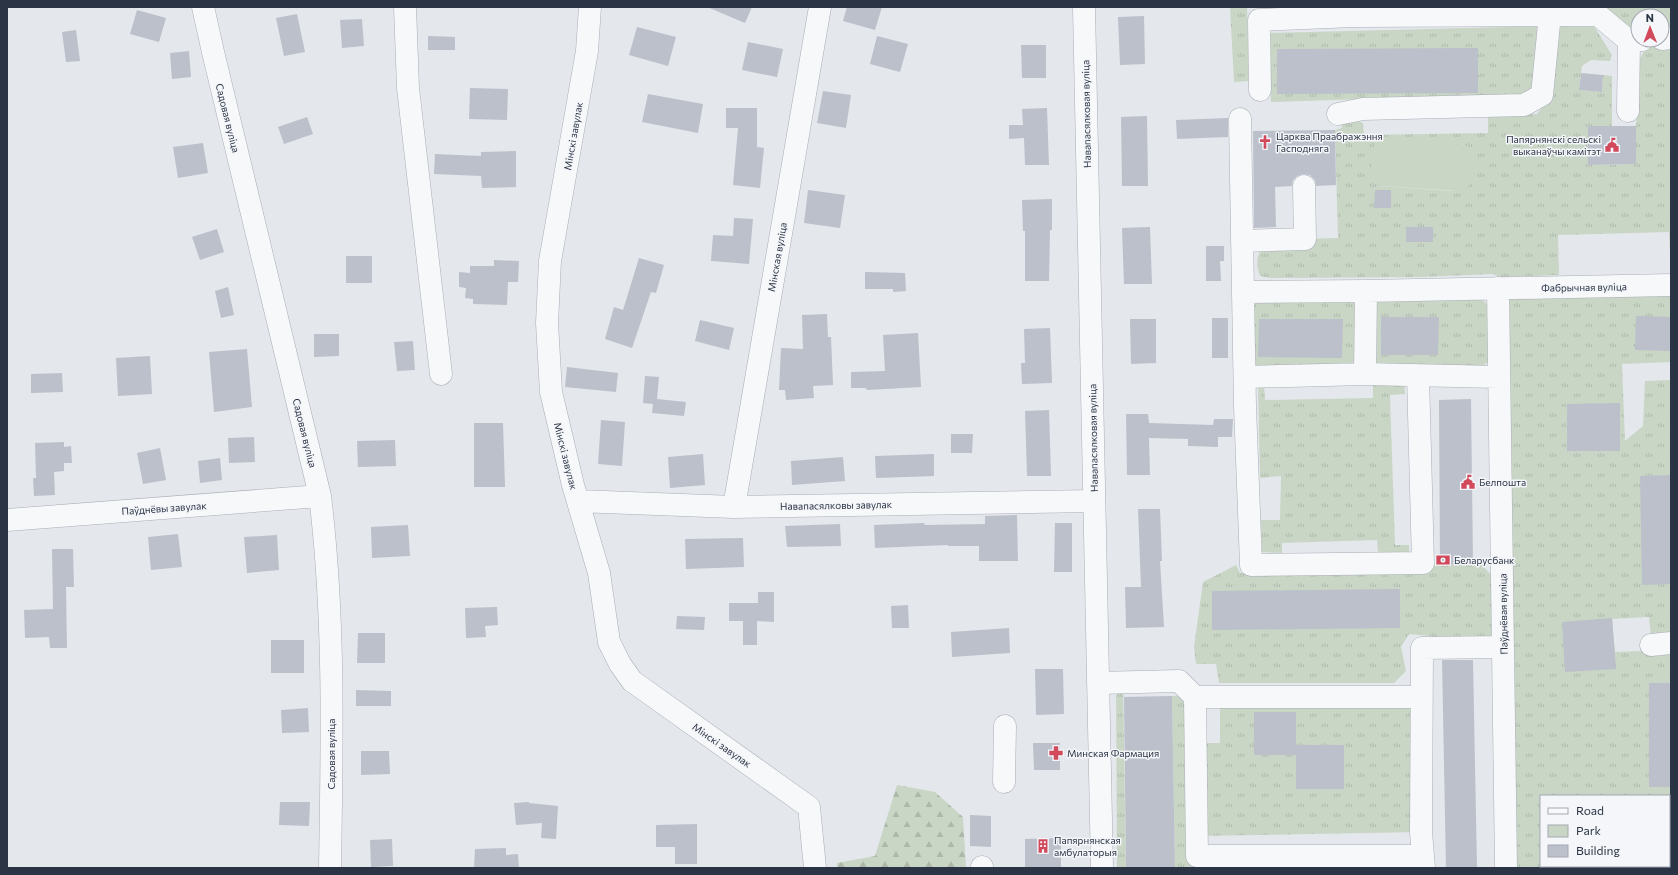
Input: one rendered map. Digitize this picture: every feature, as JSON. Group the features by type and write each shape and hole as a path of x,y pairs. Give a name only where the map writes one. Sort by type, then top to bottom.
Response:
{"street":[{"name":"Садовая вуліца","path":"203,7 320,496 328,569 331,753 330,868"},
{"path":"404,7 408,88 441,374"},
{"name":"Мінскі завулак","path":"590,7 587,52 550,261 547,323 550,392 578,501 599,573 609,642 620,664 632,680 809,807 815,868"},
{"name":"Мінская вуліца","path":"734,507 820,7"},
{"name":"Навапасялковая вуліца","path":"1084,7 1102,868"},
{"path":"1338,114 1363,109 1524,105 1542,95 1550,14"},
{"path":"1260,90 1259,20 1353,16 1598,15 1630,37"},
{"path":"1628,111 1634,48"},
{"path":"1240,119 1245,377 1251,565 1423,563 1418,376"},
{"path":"1242,241 1305,239 1304,186"},
{"name":"Фабрычная вуліца","path":"1244,292 1671,285"},
{"name":"Паўднёвая вуліца","path":"1498,288 1506,868"},
{"path":"1365,374 1366,291"},
{"path":"1245,377 1365,374 1499,377"},
{"name":"Паўднёвы завулак","path":"7,520 320,496"},
{"name":"Навапасялковы завулак","path":"578,501 734,507 1094,501"},
{"path":"1098,683 1179,681 1195,697 1198,856 1423,862 1420,832 1422,648 1503,646"},
{"path":"1195,697 1421,697"},
{"path":"1004,782 1005,726"}],"green space":[{"path":"1230,7 1247,7 1249,81 1234,82"},
{"path":"1596,7 1671,7 1671,30 1670,8 1630,8 1630,28 1617,22"},
{"path":"1592,23 1612,55 1610,61 1591,60 1582,66 1579,90 1602,92 1603,75 1612,76 1612,126 1588,126 1588,165 1636,164 1636,126 1640,59 1645,49 1670,48 1671,43 1671,275 1669,232 1558,235 1559,275 1502,277 1492,274 1421,277 1271,278 1260,276 1257,262 1262,248 1305,239 1338,238 1335,130 1342,128 1338,114 1363,123 1364,135 1488,133 1488,115 1537,114 1553,94 1560,24","holes":["1389,141 1463,144 1470,150 1472,173 1452,191 1378,186 1380,142"]},
{"path":"1539,25 1533,90 1526,94 1271,102 1269,33"},
{"path":"1389,141 1443,141 1454,142 1469,148 1472,156 1472,176 1470,184 1460,191 1378,186 1374,178 1371,161 1372,150 1377,143"},
{"path":"1671,292 1671,362 1622,364 1625,441 1643,426 1645,381 1671,380 1671,637 1651,638 1649,617 1612,619 1615,652 1671,650 1671,825 1670,795 1540,795 1540,867 1649,868 1516,868 1508,295"},
{"path":"1377,298 1482,299 1491,309 1491,357 1487,363 1482,366 1377,365 1371,352"},
{"path":"1261,300 1356,302 1358,356 1351,365 1258,367 1252,359 1253,306"},
{"path":"1373,380 1404,383 1405,394 1390,395 1395,545 1409,545 1409,552 1378,553 1377,540 1282,543 1282,553 1262,552 1261,520 1280,520 1281,476 1260,478 1258,385 1264,385 1265,400 1373,398"},
{"path":"1423,563 1440,565 1481,564 1494,578 1494,633 1488,638 1438,641 1431,636 1409,634 1401,647 1406,671 1394,683 1219,683 1216,664 1196,664 1194,647 1203,582 1236,565 1240,573 1406,570"},
{"path":"1116,682 1123,682 1126,868 1117,868"},
{"path":"1172,696 1195,697 1196,743 1220,743 1220,706 1417,708 1421,832 1197,836 1197,856 1423,856 1422,868 1175,868"},
{"path":"897,785 935,792 963,817 966,868 837,868 837,863 875,856"}],"building":[{"path":"707,7 752,7 745,23"},
{"path":"847,7 882,7 875,30 843,21"},
{"path":"137,10 166,18 159,42 130,34"},
{"path":"297,14 305,52 284,56 276,18"},
{"path":"1144,16 1145,64 1120,65 1118,17"},
{"path":"362,19 364,46 342,48 340,20"},
{"path":"637,27 676,37 668,66 629,55"},
{"path":"76,30 80,61 66,62 62,32"},
{"path":"428,36 455,37 455,50 428,50"},
{"path":"877,36 908,44 900,72 870,64"},
{"path":"748,42 783,49 777,77 742,70"},
{"path":"1021,45 1046,45 1046,78 1022,78"},
{"path":"1478,48 1478,93 1277,94 1277,49"},
{"path":"189,51 191,77 172,79 170,53"},
{"path":"1581,73 1603,75 1602,92 1579,90"},
{"path":"470,88 508,89 507,120 469,119"},
{"path":"823,91 851,95 846,128 817,123"},
{"path":"648,94 703,104 698,133 642,122"},
{"path":"726,108 757,108 757,147 764,148 760,188 733,185 738,128 726,128"},
{"path":"1047,108 1049,165 1025,165 1024,138 1009,139 1009,125 1023,125 1022,109"},
{"path":"1147,116 1148,186 1122,186 1121,117"},
{"path":"307,117 313,134 284,144 278,127"},
{"path":"1228,118 1228,137 1177,139 1176,120"},
{"name":"Папярнянскі сельскі выканаўчы камітэт","path":"1588,126 1636,126 1636,164 1588,165"},
{"path":"1335,130 1336,185 1316,186 1315,180 1310,175 1303,174 1297,176 1293,180 1292,186 1275,187 1276,227 1254,228 1253,131"},
{"path":"203,143 208,173 178,178 173,147"},
{"path":"516,151 516,187 482,188 481,176 434,174 435,154 481,156 481,152"},
{"path":"808,190 845,195 840,228 804,223"},
{"path":"1375,190 1391,190 1391,208 1374,208"},
{"path":"1052,199 1049,281 1025,281 1025,231 1023,231 1022,200"},
{"path":"734,218 753,219 749,264 711,261 713,235 733,236"},
{"path":"1150,227 1152,284 1124,284 1122,228"},
{"path":"1406,227 1433,227 1433,242 1406,242"},
{"path":"217,229 224,252 200,260 192,237"},
{"path":"1206,246 1224,246 1224,261 1220,261 1221,281 1206,281"},
{"path":"346,256 372,256 372,283 346,283"},
{"path":"639,258 664,265 656,293 651,292 632,348 605,339 614,307 623,310"},
{"path":"494,260 519,261 518,282 508,282 507,305 473,304 473,299 465,298 466,288 459,287 459,272 470,273 470,266 494,266"},
{"path":"865,272 905,273 906,291 893,292 893,289 865,289"},
{"path":"228,287 234,315 221,318 215,291"},
{"path":"827,314 828,337 831,337 833,385 813,386 814,398 786,400 785,390 779,390 781,348 803,349 802,315"},
{"path":"1636,316 1671,317 1671,351 1635,350"},
{"path":"1381,317 1439,317 1438,355 1381,355"},
{"path":"1212,318 1228,318 1228,358 1212,358"},
{"path":"1130,319 1156,319 1156,363 1131,364"},
{"path":"1259,319 1343,319 1342,358 1258,357"},
{"path":"700,320 734,328 729,350 695,341"},
{"path":"1050,328 1052,383 1022,384 1021,363 1025,363 1024,329"},
{"path":"918,333 921,387 867,390 866,388 851,388 851,372 885,371 883,335"},
{"path":"314,334 339,334 339,356 314,357"},
{"path":"413,341 415,370 397,371 394,342"},
{"path":"247,349 252,407 214,412 209,352"},
{"path":"150,356 152,394 118,396 116,358"},
{"path":"567,367 618,373 616,392 565,387"},
{"path":"62,373 63,392 31,393 31,374"},
{"path":"645,376 659,377 657,399 686,402 684,416 652,413 653,404 643,403"},
{"path":"1471,399 1473,564 1440,565 1439,400"},
{"path":"1620,403 1620,451 1567,451 1567,404"},
{"path":"1049,410 1051,476 1027,476 1025,411"},
{"path":"1126,414 1148,414 1149,423 1213,425 1214,419 1233,419 1232,437 1218,437 1218,447 1188,446 1188,439 1149,438 1150,475 1127,475"},
{"path":"601,420 625,422 622,466 598,464"},
{"path":"474,423 503,423 505,487 474,487"},
{"path":"951,434 973,434 972,453 951,453"},
{"path":"254,437 255,462 229,463 228,438"},
{"path":"395,440 396,466 358,467 357,441"},
{"path":"64,442 64,447 71,446 72,463 64,463 64,471 54,472 55,495 34,496 33,478 36,478 35,443"},
{"path":"160,448 166,480 143,484 137,453"},
{"path":"703,454 705,485 670,488 668,457"},
{"path":"934,454 934,476 876,478 875,456"},
{"path":"843,457 845,481 792,485 791,461"},
{"path":"220,458 222,480 200,483 198,461"},
{"path":"1671,475 1671,584 1642,585 1640,476"},
{"path":"1138,509 1160,509 1162,561 1160,561 1164,627 1126,628 1125,587 1141,587"},
{"path":"1017,515 1018,561 979,561 979,546 948,545 875,548 874,525 924,523 925,525 985,524 985,516"},
{"path":"1055,523 1072,523 1072,572 1054,572"},
{"path":"840,524 841,546 787,547 785,526"},
{"path":"408,525 410,556 372,558 371,527"},
{"path":"178,534 182,567 151,570 148,537"},
{"path":"277,535 279,570 247,573 244,537"},
{"path":"743,538 744,567 686,569 685,539"},
{"path":"52,549 73,549 74,587 66,587 67,648 50,648 49,637 25,638 24,610 53,609"},
{"path":"1400,589 1400,628 1212,630 1212,591"},
{"path":"758,592 774,592 774,622 757,621 757,645 743,645 743,621 729,621 729,603 758,603"},
{"path":"908,605 909,628 892,628 891,606"},
{"path":"497,607 498,625 485,626 486,637 466,638 465,608"},
{"path":"677,616 705,617 704,630 676,629"},
{"path":"1612,618 1616,669 1565,672 1562,622"},
{"path":"1009,628 1010,653 952,657 951,632"},
{"path":"358,633 385,633 385,663 357,663"},
{"path":"271,640 304,640 304,673 271,673"},
{"path":"1442,660 1473,660 1477,868 1446,868"},
{"path":"1035,669 1063,669 1064,714 1036,715"},
{"path":"1649,683 1671,683 1671,787 1649,787"},
{"path":"356,690 391,691 391,706 356,706"},
{"path":"1172,696 1175,868 1126,868 1124,697"},
{"path":"308,708 309,732 282,733 281,710"},
{"path":"1254,712 1296,712 1296,755 1254,755"},
{"path":"1033,743 1060,743 1060,770 1034,770"},
{"path":"1296,745 1344,745 1344,789 1296,789"},
{"path":"361,751 389,751 390,774 361,775"},
{"path":"280,802 310,802 309,826 279,825"},
{"path":"529,802 558,806 556,839 541,838 542,823 516,825 514,803"},
{"path":"970,815 991,816 991,847 970,846"},
{"path":"697,824 697,864 675,864 675,847 656,847 656,825"},
{"name":"Папярнянская амбулаторыя","path":"1061,838 1061,868 1025,868 1025,839"},
{"path":"392,839 393,866 371,867 370,840"},
{"path":"506,848 506,855 518,854 519,868 474,868 475,849"}],"place":[{"name":"Царква Праабражэння Гасподняга","path":"1265,142"},
{"name":"Папярнянскі сельскі выканаўчы камітэт","path":"1612,145"},
{"name":"Белпошта","path":"1468,482"},
{"name":"Беларусбанк","path":"1443,560"},
{"name":"Минская Фармация","path":"1056,753"},
{"name":"Папярнянская амбулаторыя","path":"1043,846"}]}
